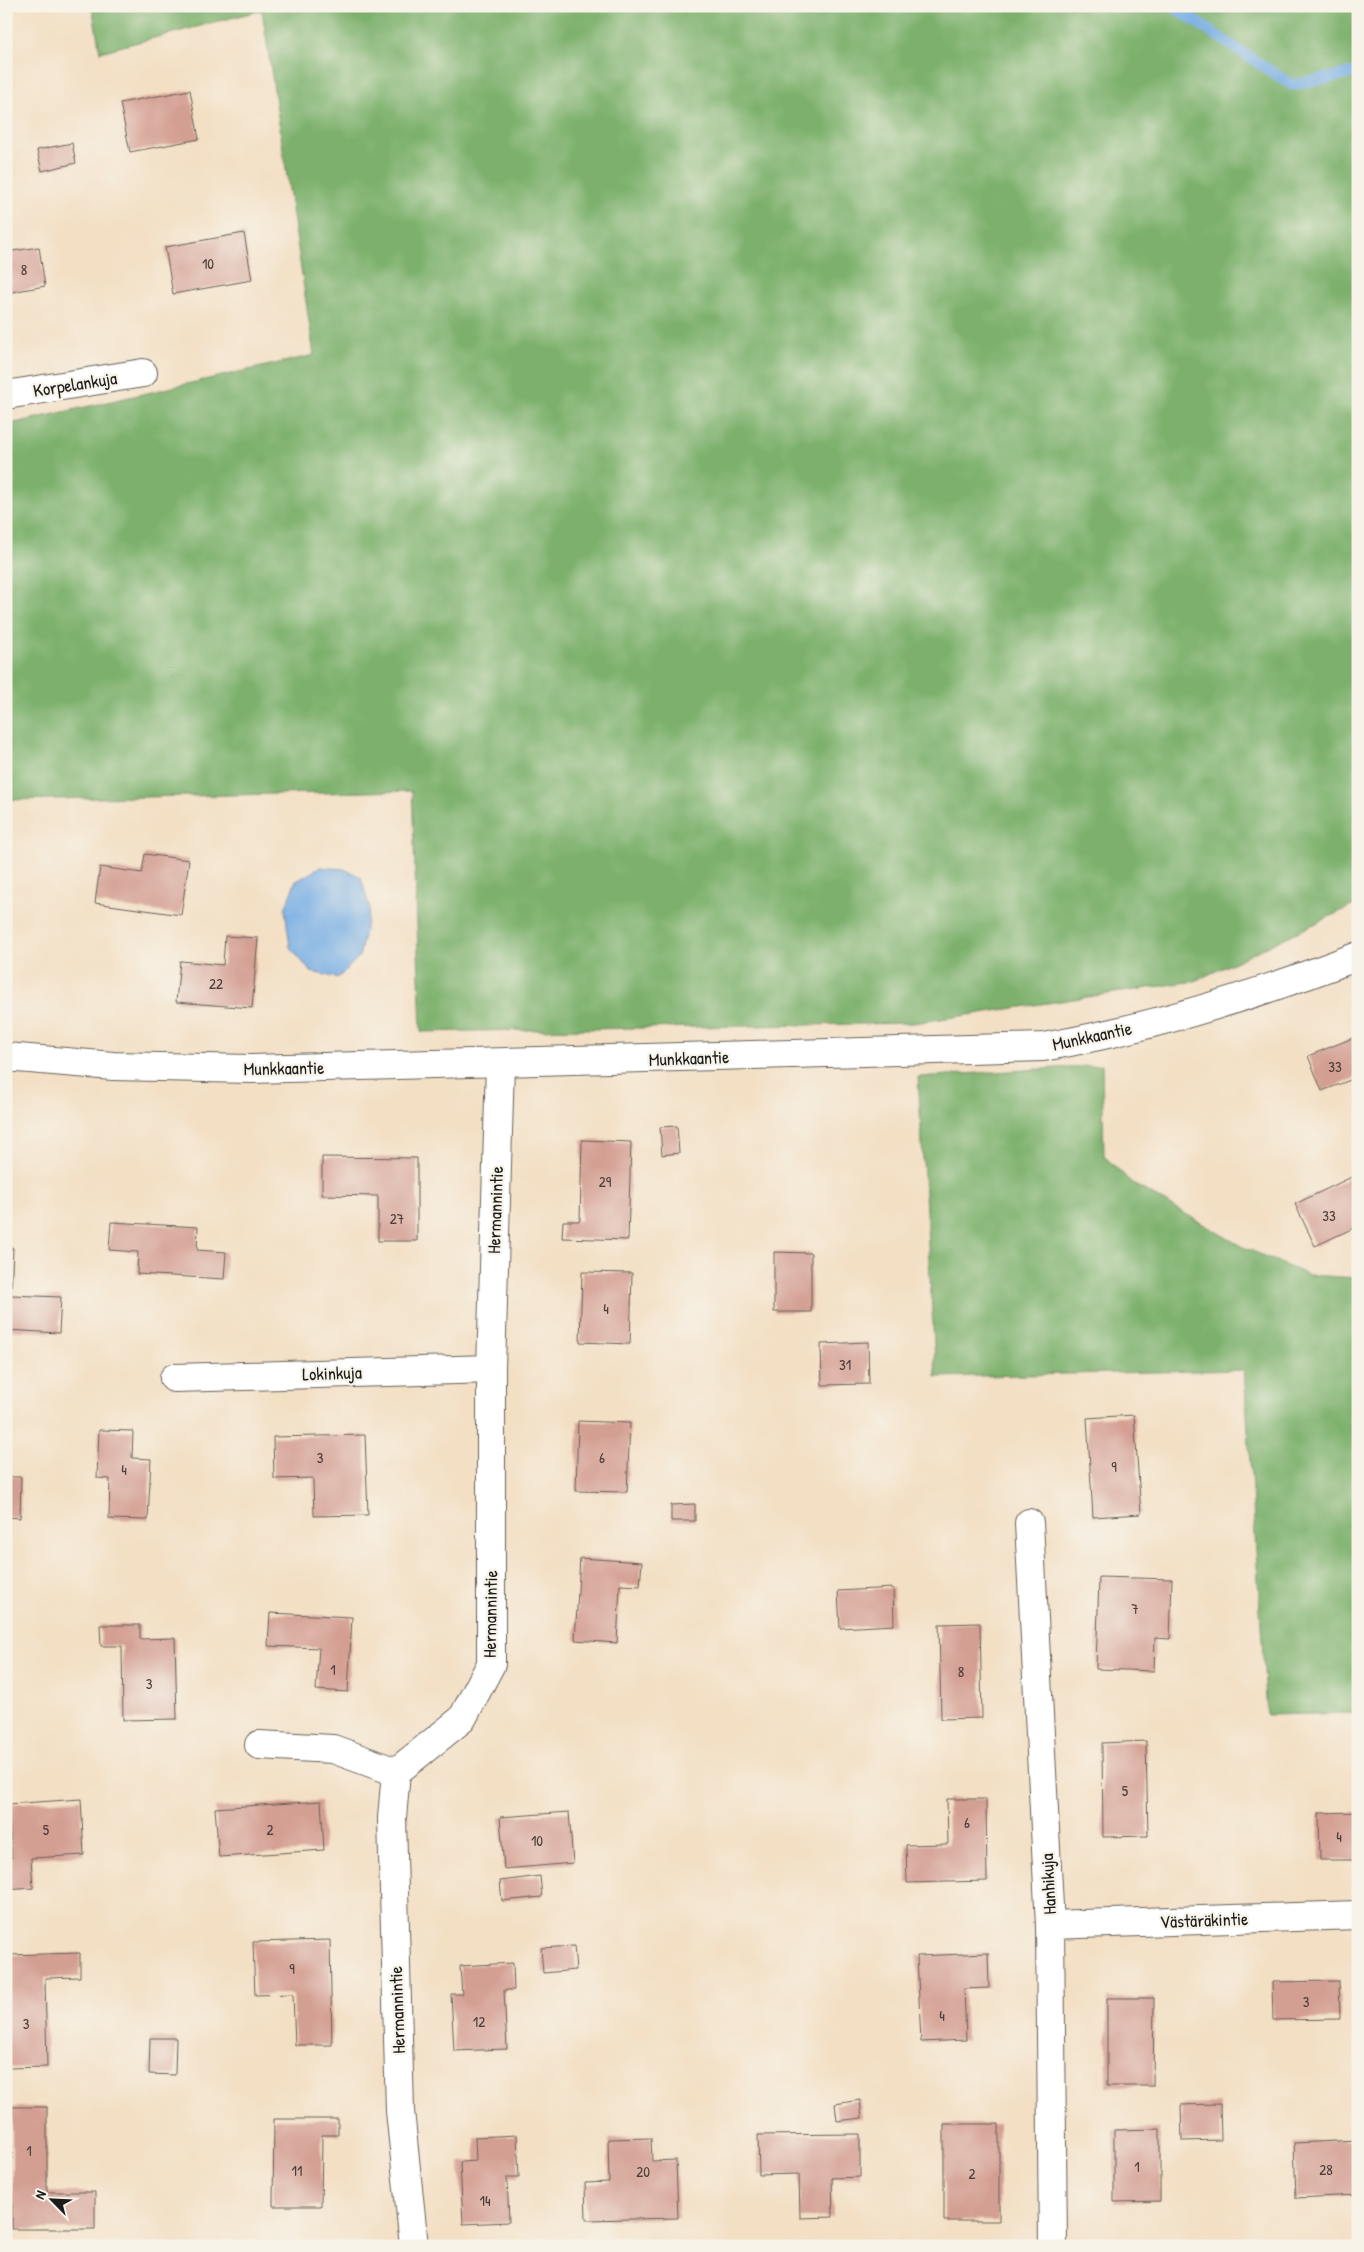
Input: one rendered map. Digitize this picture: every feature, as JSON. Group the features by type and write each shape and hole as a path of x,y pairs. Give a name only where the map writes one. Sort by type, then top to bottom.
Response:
{"street":[{"name":"Korpelankuja","path":"6,395 143,373"},
{"name":"Munkkaantie","path":"6,1057 113,1066 251,1069 500,1064 1043,1047 1103,1036 1220,1006 1358,956"},
{"name":"Hermannintie","path":"414,2246 400,2111 392,1818 396,1772 462,1720 491,1664 491,1369 500,1064"},
{"name":"Lokinkuja","path":"174,1378 491,1369"},
{"name":"Hanhikuja","path":"1029,1523 1050,1925 1053,2246"},
{"path":"259,1745 333,1749 396,1772"},
{"name":"Västäräkintie","path":"1050,1925 1358,1915"}],"green space":[{"path":"92,6 1358,6 1358,903 1195,981 914,1023 421,1032 412,791 6,800 6,425 314,355 262,10 100,52"},
{"path":"1102,1065 1104,1156 1132,1183 1241,1246 1308,1275 1358,1278 1358,1713 1267,1715 1244,1370 936,1377 918,1077"}],"water":[{"path":"320,867 344,869 361,877 370,909 359,957 338,978 311,972 290,947 285,909 295,882"}],"building":[{"path":"190,90 199,139 130,152 120,103"},
{"path":"72,143 76,163 42,171 37,150"},
{"path":"244,233 252,280 173,294 165,247"},
{"path":"39,247 45,286 6,293 6,252"},
{"path":"145,854 189,860 181,915 95,903 100,867 142,873"},
{"path":"225,936 258,938 252,1008 176,1002 180,961 223,965"},
{"path":"1358,1036 1358,1077 1322,1091 1308,1056"},
{"path":"677,1126 679,1153 662,1155 660,1127"},
{"path":"582,1140 631,1142 628,1240 562,1238 563,1221 580,1221"},
{"path":"322,1157 417,1158 417,1241 378,1241 378,1196 322,1195"},
{"path":"1358,1174 1358,1226 1315,1246 1295,1204"},
{"path":"111,1222 198,1227 197,1250 226,1252 224,1279 137,1274 138,1252 109,1250"},
{"path":"6,1247 13,1248 11,1295 61,1297 59,1333 6,1330"},
{"path":"774,1252 811,1253 811,1312 774,1312"},
{"path":"582,1272 632,1273 630,1344 580,1342"},
{"path":"868,1342 869,1384 822,1385 821,1344"},
{"path":"1134,1415 1141,1514 1093,1517 1087,1418"},
{"path":"578,1421 630,1423 627,1492 576,1491"},
{"path":"99,1430 133,1431 132,1458 151,1459 148,1520 109,1519 110,1479 97,1478"},
{"path":"365,1435 368,1515 314,1516 313,1478 274,1479 273,1437"},
{"path":"6,1477 21,1477 20,1518 6,1517"},
{"path":"695,1504 695,1521 671,1521 671,1505"},
{"path":"580,1558 642,1562 640,1586 620,1585 617,1643 575,1640"},
{"path":"1099,1577 1172,1579 1170,1639 1155,1638 1154,1671 1096,1669"},
{"path":"893,1588 894,1625 840,1628 838,1591"},
{"path":"270,1613 352,1617 348,1692 316,1690 319,1648 268,1646"},
{"path":"980,1623 982,1718 941,1719 939,1624"},
{"path":"100,1625 140,1625 140,1639 175,1638 177,1719 123,1720 122,1646 101,1646"},
{"path":"1146,1741 1148,1836 1103,1837 1102,1743"},
{"path":"81,1799 84,1855 31,1858 33,1888 6,1890 6,1858 12,1858 8,1804"},
{"path":"947,1799 986,1799 987,1881 907,1883 906,1845 948,1844"},
{"path":"321,1801 324,1850 219,1857 215,1808"},
{"path":"569,1812 573,1863 504,1869 500,1817"},
{"path":"1358,1812 1358,1860 1320,1860 1319,1813"},
{"path":"540,1876 542,1897 502,1901 500,1881"},
{"path":"330,1940 332,2045 295,2045 293,1994 255,1995 253,1942"},
{"path":"574,1946 576,1970 543,1973 541,1948"},
{"path":"80,1953 80,1977 45,1978 47,2067 6,2068 6,1955"},
{"path":"988,1953 989,1988 964,1989 966,2040 921,2042 917,1956"},
{"path":"513,1963 514,1990 504,1990 507,2049 454,2051 451,1994 462,1994 460,1966"},
{"path":"1339,1981 1340,2019 1273,2020 1272,1982"},
{"path":"1107,1998 1154,1998 1153,2086 1107,2086"},
{"path":"150,2038 176,2038 175,2075 149,2074"},
{"path":"860,2100 862,2118 837,2121 835,2104"},
{"path":"1220,2104 1221,2140 1182,2141 1181,2105"},
{"path":"12,2107 47,2107 47,2192 95,2192 95,2229 12,2229"},
{"path":"274,2119 338,2119 338,2135 322,2135 321,2206 273,2206"},
{"path":"944,2124 999,2124 999,2221 944,2221"},
{"path":"1160,2129 1160,2201 1114,2202 1114,2130"},
{"path":"860,2134 860,2177 832,2178 833,2217 800,2218 799,2174 759,2175 758,2135"},
{"path":"517,2135 519,2177 507,2177 509,2222 463,2224 460,2162 476,2161 475,2137"},
{"path":"651,2138 652,2161 676,2160 678,2218 586,2220 585,2183 609,2182 608,2139"},
{"path":"1358,2140 1358,2195 1296,2198 1294,2143"}],"waterway":[{"path":"1172,6 1292,85 1358,72"}]}
